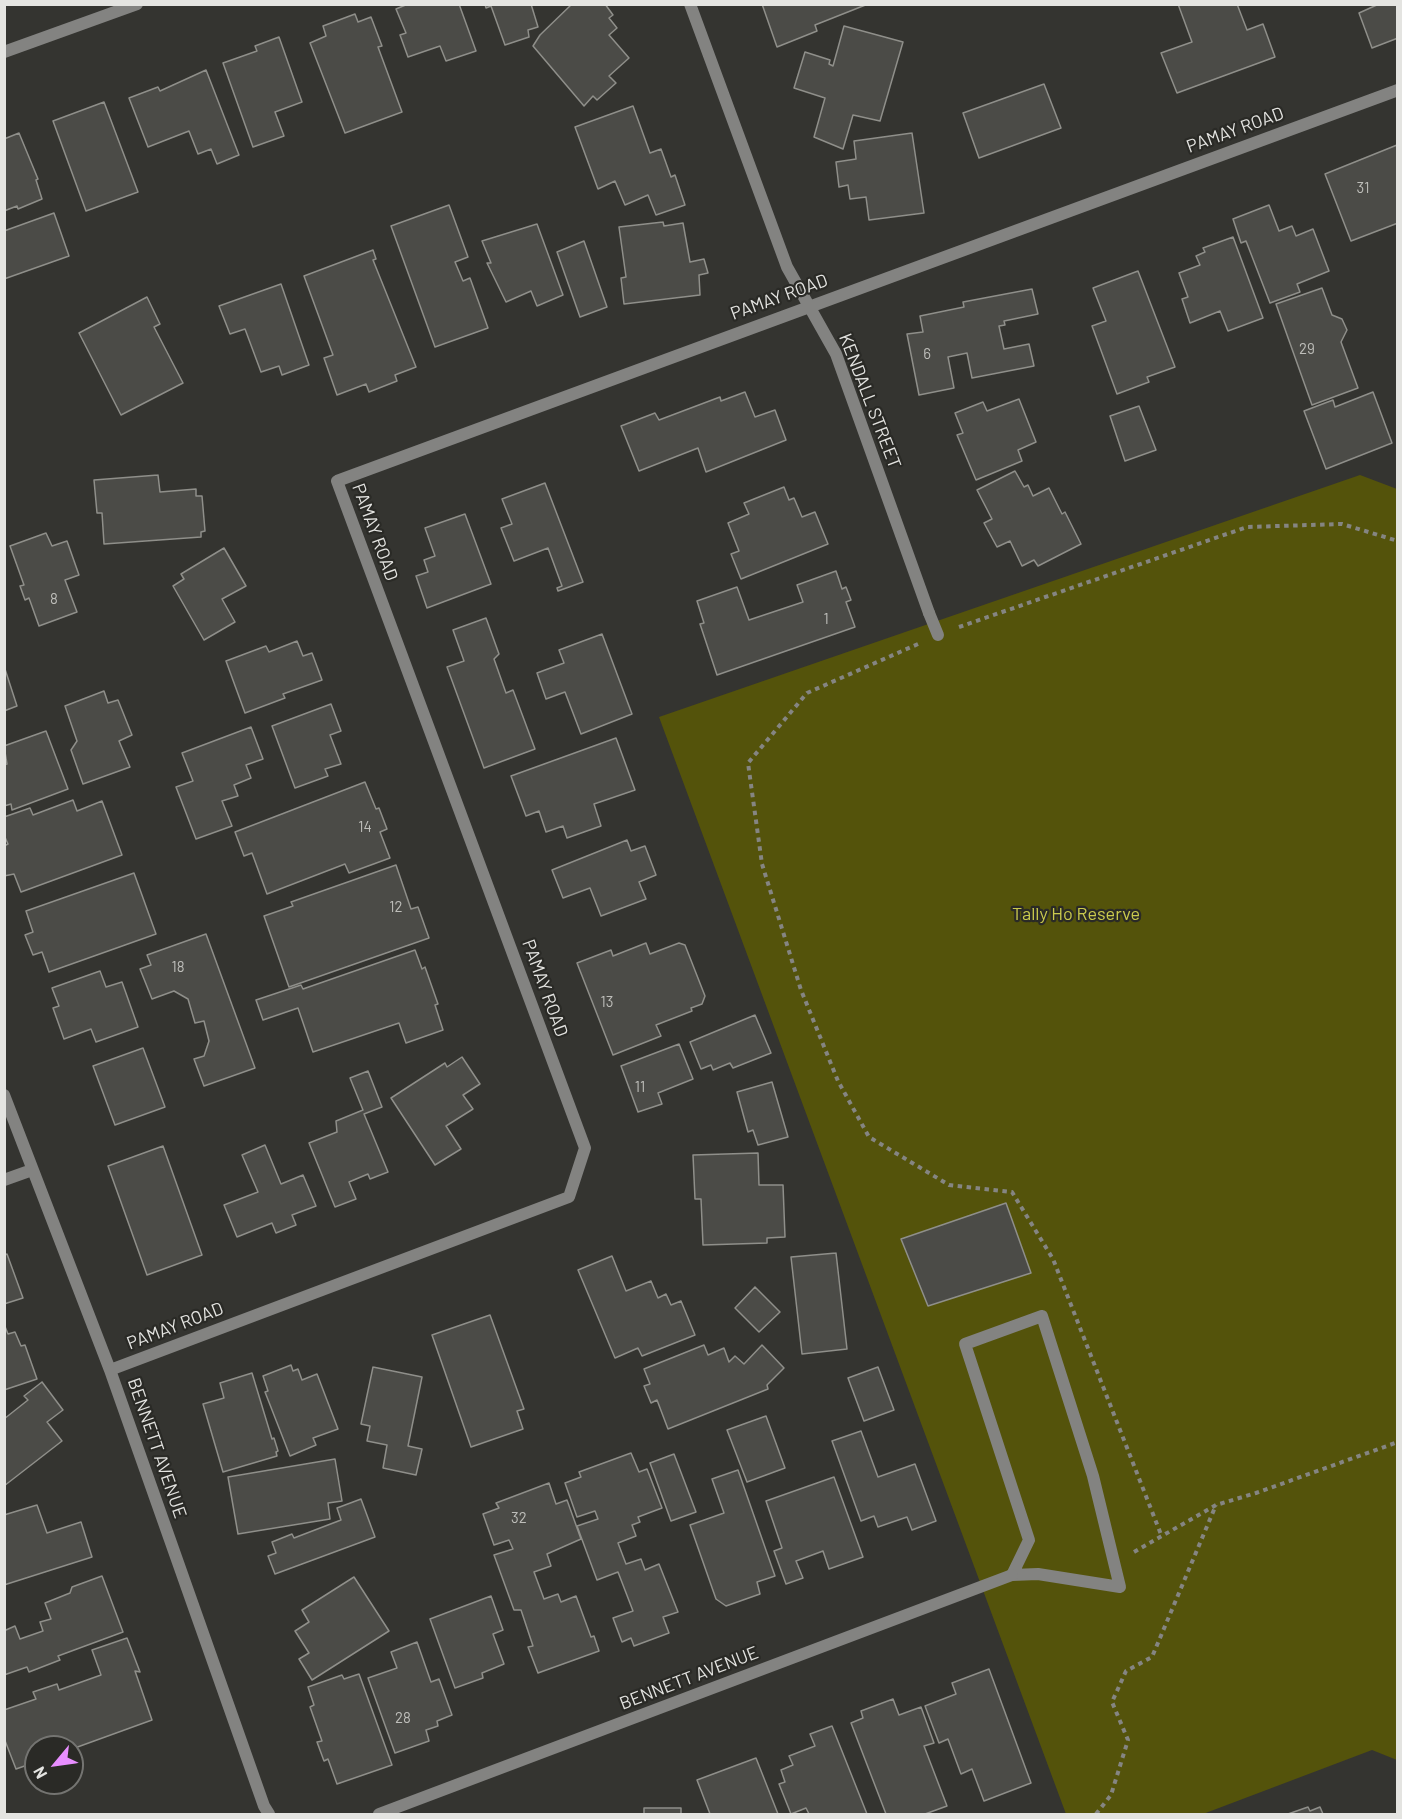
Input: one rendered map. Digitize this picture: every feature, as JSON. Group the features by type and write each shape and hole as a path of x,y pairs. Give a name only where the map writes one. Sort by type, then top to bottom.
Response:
{"street":[{"path":"4,52 137,4"},
{"name":"KENDALL STREET","path":"690,4 787,267 836,354 938,635"},
{"name":"PAMAY ROAD","path":"110,1370 570,1197 585,1148 337,481 809,305 1398,90"},
{"name":"BENNETT AVENUE","path":"4,1095 110,1370 269,1815"},
{"path":"4,1180 32,1170"},
{"path":"1041,1316 1093,1476 1120,1587 1038,1574 1012,1575 1029,1540 965,1344 1041,1316"},
{"name":"BENNETT AVENUE","path":"379,1815 1012,1575"}],"path":[{"path":"1162,1537 1053,1259 1012,1192 949,1185 869,1137 838,1081 801,990 762,864 748,763 807,693 938,635 1247,528 1342,524 1398,541"},
{"path":"1114,1563 1216,1505 1398,1442"},
{"path":"1096,1815 1111,1795 1128,1740 1112,1702 1126,1671 1152,1657 1216,1505"}],"green space":[{"name":"Tally Ho Reserve","path":"1360,475 1397,489 1397,1760 1372,1750 1203,1814 1066,1814 659,717"}],"building":[{"path":"408,4 459,4 476,51 446,61 440,46 408,57 400,35 406,33 396,9"},
{"path":"485,4 531,4 538,27 528,30 529,37 505,45 491,6 486,8"},
{"path":"572,4 605,4 613,15 609,18 617,28 609,35 629,58 609,76 616,83 597,100 593,96 584,106 533,46 540,35"},
{"path":"762,4 868,4 815,25 817,31 777,47"},
{"path":"1178,4 1237,4 1247,30 1263,24 1275,57 1177,93 1161,53 1192,42"},
{"path":"1379,4 1398,4 1398,38 1372,48 1359,13"},
{"path":"355,14 358,22 371,17 382,46 378,47 402,112 345,133 310,43 326,36 323,26"},
{"path":"844,26 903,42 880,121 853,115 843,149 814,137 825,98 794,88 805,52 830,60 829,64 833,66"},
{"path":"279,37 302,102 275,112 284,136 253,147 223,63 257,51 255,46"},
{"path":"206,70 239,155 217,164 211,149 198,154 189,131 148,147 129,98 158,87 160,91"},
{"path":"1044,84 1061,128 979,158 963,113"},
{"path":"104,102 138,192 86,211 53,121"},
{"path":"633,106 650,153 661,149 671,177 675,175 685,205 656,215 648,195 625,205 615,181 598,189 575,127"},
{"path":"19,133 38,179 36,180 42,199 18,209 17,206 4,211 4,139"},
{"path":"912,133 924,213 869,220 866,197 850,199 848,185 839,187 836,162 856,159 854,141"},
{"path":"1397,145 1398,223 1351,241 1325,174"},
{"path":"449,205 468,257 455,262 463,281 470,278 488,328 435,347 391,226"},
{"path":"1269,205 1279,231 1292,226 1296,236 1313,229 1329,271 1297,284 1300,292 1270,303 1246,241 1241,243 1233,219"},
{"path":"54,213 69,256 4,279 4,231"},
{"path":"663,222 664,226 683,223 690,262 704,259 708,273 699,275 700,295 624,304 621,278 626,277 619,227"},
{"path":"537,224 563,295 537,306 531,291 506,302 487,263 491,263 482,241"},
{"path":"1233,237 1263,318 1228,331 1220,311 1190,323 1182,299 1188,297 1179,273 1200,265 1196,256 1205,252 1203,248"},
{"path":"584,241 607,307 580,317 557,252"},
{"path":"373,250 376,259 373,260 416,367 395,375 397,381 369,392 366,384 337,395 324,358 333,355 304,276"},
{"path":"1138,271 1175,367 1147,377 1149,382 1117,394 1092,326 1106,321 1093,288"},
{"path":"281,284 309,365 282,375 279,366 261,372 245,329 230,334 219,306"},
{"path":"1322,288 1332,315 1342,319 1347,330 1341,342 1358,388 1312,405 1276,304"},
{"path":"1032,289 1038,314 1004,321 1005,325 999,326 1004,349 1029,344 1034,366 972,378 967,353 948,357 954,388 919,395 907,334 923,332 920,316 964,307 963,302"},
{"path":"147,297 160,324 154,327 183,383 121,415 79,333"},
{"path":"745,392 755,417 775,410 786,440 706,472 698,448 639,471 621,426 655,413 659,420 720,397 721,401"},
{"path":"1373,392 1392,443 1326,469 1304,411 1333,400 1335,407"},
{"path":"1019,399 1036,442 1018,450 1022,461 976,480 957,435 963,433 955,413 983,402 987,411"},
{"path":"1139,406 1156,450 1125,461 1110,416"},
{"path":"1015,471 1024,487 1028,485 1033,496 1049,488 1062,514 1065,512 1081,544 1038,566 1034,560 1022,566 1010,541 997,547 984,523 992,519 977,490"},
{"path":"158,475 160,492 196,489 196,496 202,496 205,531 201,532 201,537 104,544 102,513 97,513 94,480"},
{"path":"545,483 583,582 558,591 557,588 562,586 548,548 514,561 501,528 512,524 502,499"},
{"path":"784,487 789,500 794,498 802,517 815,512 828,544 741,579 731,554 739,551 728,523 749,514 744,503"},
{"path":"465,514 491,584 427,608 416,576 428,572 424,560 435,556 425,528"},
{"path":"46,533 52,546 67,541 79,575 65,580 77,612 39,626 29,598 25,600 20,586 24,585 10,546"},
{"path":"224,548 246,586 222,599 235,622 204,640 173,586 184,579 181,574"},
{"path":"836,571 842,589 846,587 851,600 846,602 855,627 717,675 700,624 704,623 697,601 737,587 749,620 803,602 797,585"},
{"path":"486,618 499,654 494,659 506,693 513,690 535,749 484,768 447,667 464,661 453,630"},
{"path":"602,634 632,714 581,734 565,692 546,699 537,673 564,663 559,650"},
{"path":"297,641 303,656 312,653 322,680 283,694 285,698 245,713 226,661 266,646 269,652"},
{"path":"4,666 17,706 4,711"},
{"path":"104,691 108,703 118,700 132,735 119,741 130,767 83,784 71,750 77,741 65,706"},
{"path":"331,704 341,731 330,735 341,764 325,769 328,776 295,788 272,726"},
{"path":"251,727 263,759 246,765 251,778 234,785 238,796 222,801 232,826 196,839 176,787 193,781 182,753"},
{"path":"46,731 68,789 12,810 11,804 4,806 4,765 7,764 4,746"},
{"path":"616,738 635,790 594,804 601,826 567,838 563,826 546,832 539,811 526,816 511,776"},
{"path":"365,782 387,829 380,832 390,858 349,873 345,864 267,894 252,853 244,856 235,832"},
{"path":"73,800 77,811 102,801 122,855 21,892 14,874 4,876 4,846 8,844 4,835 4,817 30,808 33,815"},
{"path":"627,840 631,851 645,846 656,875 639,882 646,899 601,916 590,888 563,898 552,870"},
{"path":"396,865 411,909 418,907 429,938 289,987 264,916 293,906 291,902"},
{"path":"134,873 156,934 49,972 42,952 33,955 25,935 33,932 26,911"},
{"path":"206,934 255,1068 204,1086 194,1059 204,1056 209,1041 204,1021 195,1023 188,999 174,991 152,999 140,969 151,965 147,955"},
{"path":"646,943 650,954 679,943 685,945 705,996 702,1004 691,1008 692,1011 656,1025 661,1036 613,1055 577,963 611,950 613,956"},
{"path":"415,950 422,969 425,967 438,1004 435,1005 443,1030 406,1043 399,1023 313,1052 298,1008 263,1020 256,1000 301,985 303,989"},
{"path":"100,971 106,987 122,982 138,1027 96,1042 91,1029 64,1039 53,1008 59,1006 52,988"},
{"path":"755,1015 771,1053 733,1068 730,1063 713,1070 711,1065 701,1069 690,1042"},
{"path":"679,1044 693,1079 658,1093 662,1104 638,1112 621,1066"},
{"path":"143,1048 165,1107 115,1125 93,1066"},
{"path":"462,1057 480,1084 463,1095 473,1109 446,1126 461,1149 435,1165 391,1098 445,1063 447,1067"},
{"path":"368,1071 382,1107 364,1114 388,1172 370,1179 368,1174 349,1182 356,1199 335,1207 309,1143 337,1132 336,1121 363,1110 350,1078"},
{"path":"772,1082 788,1137 758,1145 753,1130 748,1132 737,1092"},
{"path":"265,1145 281,1184 303,1175 316,1206 292,1215 296,1225 276,1233 272,1223 237,1237 224,1205 258,1192 242,1155"},
{"path":"163,1146 202,1255 147,1275 108,1166"},
{"path":"758,1153 759,1185 783,1185 785,1237 767,1238 767,1243 703,1245 701,1199 695,1199 693,1155"},
{"path":"1006,1203 1031,1273 928,1306 901,1239"},
{"path":"836,1253 847,1349 802,1354 791,1257"},
{"path":"7,1254 23,1298 4,1304 4,1255"},
{"path":"612,1256 626,1291 651,1281 658,1298 666,1294 671,1305 681,1301 695,1335 642,1356 638,1348 615,1358 578,1270"},
{"path":"755,1287 780,1312 759,1332 735,1308"},
{"path":"490,1315 524,1409 517,1411 523,1429 471,1447 432,1335"},
{"path":"4,1324 8,1334 15,1332 21,1346 25,1345 37,1379 4,1390"},
{"path":"704,1345 708,1355 724,1348 729,1362 735,1356 744,1364 762,1345 784,1368 767,1385 768,1389 668,1429 657,1400 651,1403 644,1386 650,1384 644,1369"},
{"path":"291,1365 293,1371 298,1369 302,1380 317,1374 338,1429 313,1438 316,1445 290,1456 265,1392 268,1391 263,1376"},
{"path":"373,1367 422,1377 408,1446 422,1449 416,1475 383,1468 387,1445 367,1441 370,1426 361,1424"},
{"path":"878,1367 894,1410 864,1421 848,1378"},
{"path":"252,1373 272,1439 274,1438 278,1451 277,1456 223,1472 203,1404 224,1398 220,1383"},
{"path":"42,1382 63,1410 47,1422 62,1441 4,1486 4,1419 28,1400 24,1396"},
{"path":"766,1416 785,1468 747,1482 727,1430"},
{"path":"861,1431 878,1477 915,1464 936,1521 912,1530 907,1517 878,1527 874,1516 861,1521 832,1441"},
{"path":"631,1453 639,1472 647,1469 662,1508 638,1517 640,1522 632,1525 636,1536 618,1543 626,1564 641,1559 645,1570 659,1564 678,1612 663,1617 669,1633 634,1646 631,1638 622,1642 613,1618 633,1611 618,1572 597,1580 577,1526 598,1519 595,1511 577,1517 565,1483 581,1477 579,1472"},
{"path":"674,1454 696,1512 671,1521 650,1463"},
{"path":"335,1459 342,1501 328,1503 330,1519 238,1534 228,1477"},
{"path":"738,1470 775,1576 757,1582 760,1594 726,1606 716,1599 690,1525 724,1513 712,1479"},
{"path":"834,1477 863,1557 829,1569 823,1551 796,1561 803,1578 786,1584 774,1551 782,1548 766,1501"},
{"path":"549,1483 556,1504 567,1500 581,1539 547,1554 551,1566 534,1572 544,1599 558,1594 561,1602 576,1596 591,1637 594,1636 599,1651 538,1673 528,1647 533,1646 521,1610 514,1610 494,1555 513,1549 509,1540 494,1545 483,1514 499,1508 496,1503"},
{"path":"361,1499 375,1537 275,1574 268,1556 276,1553 272,1542 292,1534 294,1538 341,1520 337,1508"},
{"path":"37,1505 47,1533 81,1522 92,1557 4,1585 4,1515"},
{"path":"102,1576 123,1632 58,1656 60,1660 29,1672 27,1667 4,1675 4,1627 6,1630 15,1626 20,1639 43,1631 40,1622 51,1619 45,1603 70,1593 72,1587"},
{"path":"354,1577 389,1631 312,1680 299,1659 309,1653 295,1631 309,1622 302,1610"},
{"path":"491,1596 503,1630 493,1634 504,1664 482,1673 483,1678 455,1688 430,1619"},
{"path":"127,1638 140,1672 135,1671 152,1720 84,1745 84,1735 24,1735 24,1766 16,1769 4,1738 4,1710 36,1699 33,1692 57,1684 59,1690 101,1675 92,1650"},
{"path":"417,1642 431,1682 439,1679 452,1715 437,1721 438,1726 426,1730 429,1741 395,1753 368,1678 397,1668 391,1652"},
{"path":"989,1669 1031,1783 984,1801 972,1769 961,1774 948,1739 939,1743 925,1706 956,1694 952,1683"},
{"path":"359,1674 392,1765 337,1784 328,1759 324,1761 317,1742 322,1741 310,1707 314,1705 308,1687 342,1675 344,1679"},
{"path":"893,1699 899,1715 921,1707 934,1743 924,1746 947,1806 925,1814 886,1814 851,1723 863,1718 861,1711"},
{"path":"832,1726 867,1814 809,1814 806,1808 791,1814 779,1784 785,1782 781,1770 793,1765 789,1756 815,1746 810,1734"},
{"path":"756,1758 778,1814 710,1814 697,1780"},
{"path":"1308,1807 1310,1811 1320,1807 1323,1814 1288,1814"},
{"path":"644,1808 681,1808 681,1814 644,1814"}]}
